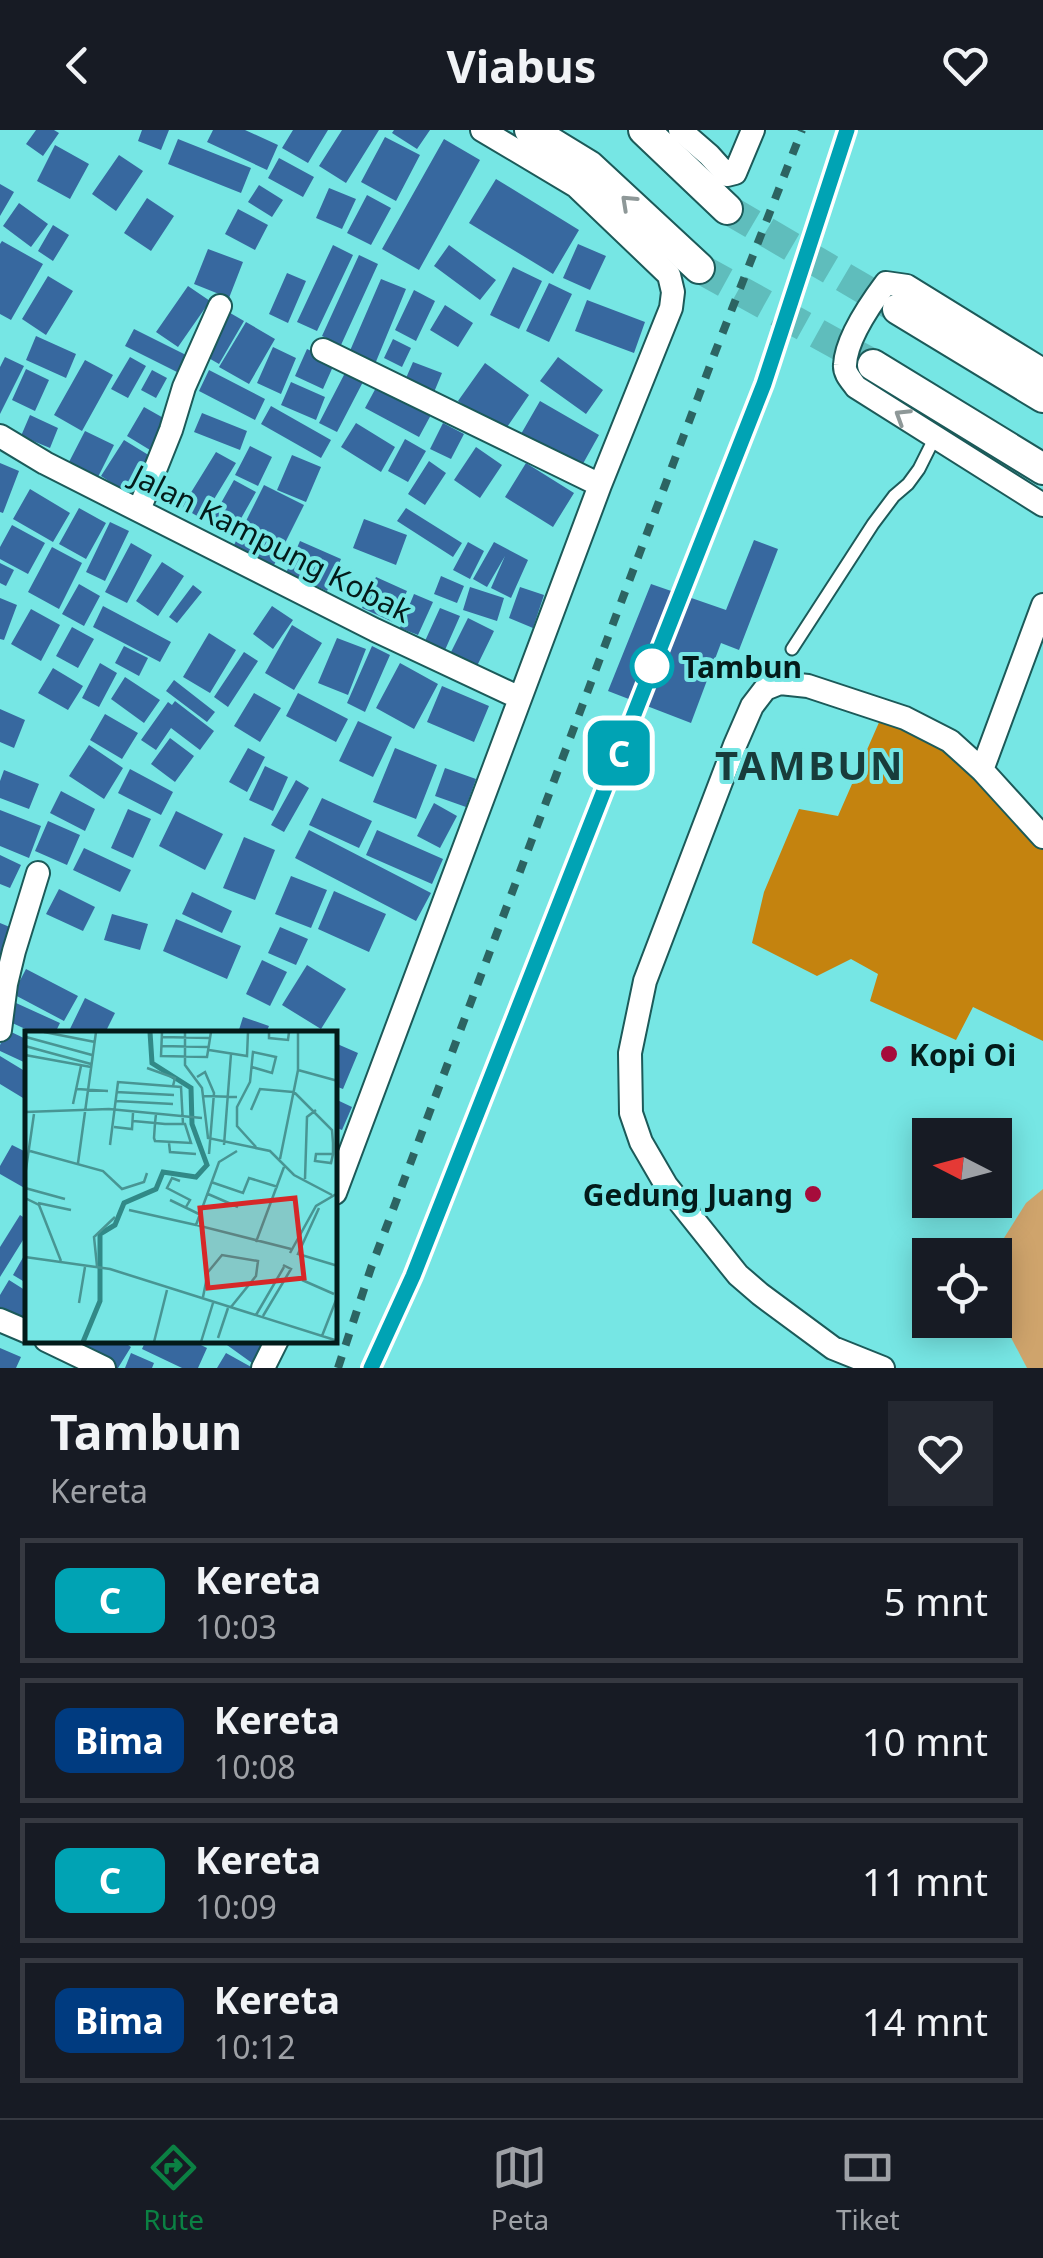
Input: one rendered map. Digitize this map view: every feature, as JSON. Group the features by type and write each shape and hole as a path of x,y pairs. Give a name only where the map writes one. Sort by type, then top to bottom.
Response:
{"main road":[{"path":"530,130 589,166 699,268"},
{"path":"644,130 727,209"},
{"path":"898,310 1043,398"},
{"path":"874,365 1043,470"}],"street":[{"path":"338,1186 600,485 672,308 669,274 576,186 482,130"},
{"path":"680,130 728,175 735,173 754,130"},
{"path":"1043,370 907,286 886,283 855,330 844,366 856,386 1043,506"},
{"path":"139,510 172,430 184,386 220,306"},
{"path":"322,350 600,485"},
{"name":"Jalan Kampung Kobak","path":"0,436 45,463 375,630 520,698"},
{"path":"982,770 1043,605"},
{"path":"883,1368 834,1348 738,1275 666,1184 641,1142 631,1112 630,1053 645,982 752,706 765,689 780,683 808,686 906,718 950,741 982,770 1043,838"},
{"path":"0,1030 6,984 38,873"},
{"path":"0,1320 25,1331"},
{"path":"52,1343 95,1366"},
{"path":"263,1368 276,1343"}],"lane":[{"path":"792,649 873,524 919,469 936,437"}],"shaded area":[{"path":"884,711 950,741 1043,838 1043,1041 973,1007 956,1040 870,1001 878,974 851,959 817,976 752,943 764,892 799,809 838,816"},
{"path":"1043,1189 1043,1368 1027,1368 1011,1338 1012,1238 1004,1238 1026,1203"}],"building":[{"path":"36,130 59,133 43,156 26,144"},
{"path":"142,130 169,130 161,150 138,141"},
{"path":"213,130 245,130 278,145 267,170 207,142"},
{"path":"293,130 328,130 308,163 282,148"},
{"path":"342,130 379,130 346,183 319,166"},
{"path":"430,130 417,149 392,133"},
{"path":"385,137 420,155 396,201 361,182"},
{"path":"178,139 251,168 241,193 168,164"},
{"path":"444,139 480,160 419,270 382,249"},
{"path":"55,145 89,164 70,199 37,181"},
{"path":"119,155 143,171 116,211 92,194"},
{"path":"279,158 314,177 303,197 268,178"},
{"path":"496,179 579,230 553,274 469,223"},
{"path":"0,184 14,192 0,216"},
{"path":"259,185 283,200 272,217 248,202"},
{"path":"329,188 356,199 342,229 316,218"},
{"path":"367,195 391,208 371,245 347,233"},
{"path":"147,198 174,216 151,251 124,233"},
{"path":"19,203 48,224 31,247 3,226"},
{"path":"238,209 268,225 255,250 225,234"},
{"path":"53,225 69,235 53,261 38,251"},
{"path":"2,241 43,264 11,320 0,314"},
{"path":"578,244 606,256 590,290 563,278"},
{"path":"333,245 353,255 317,331 297,322"},
{"path":"449,245 496,280 480,300 434,266"},
{"path":"208,249 243,262 229,298 194,284"},
{"path":"359,255 378,264 341,345 322,336"},
{"path":"513,267 542,281 519,329 490,315"},
{"path":"287,273 306,281 288,323 269,314"},
{"path":"48,276 73,291 46,335 22,319"},
{"path":"381,279 406,289 375,364 349,353"},
{"path":"549,283 572,294 549,342 526,331"},
{"path":"188,286 210,301 178,347 156,332"},
{"path":"414,290 435,301 416,341 395,330"},
{"path":"587,300 645,322 634,353 575,331"},
{"path":"445,305 473,323 458,347 430,330"},
{"path":"225,310 244,321 219,364 200,353"},
{"path":"246,322 275,339 249,384 219,367"},
{"path":"134,329 186,355 177,372 125,346"},
{"path":"36,336 76,354 66,378 26,360"},
{"path":"393,339 411,348 402,367 384,358"},
{"path":"273,347 296,358 281,394 257,383"},
{"path":"307,349 335,362 323,389 295,376"},
{"path":"5,357 24,366 0,414 0,367"},
{"path":"130,357 146,366 128,398 111,389"},
{"path":"558,357 603,390 586,414 540,381"},
{"path":"85,360 113,375 82,431 54,415"},
{"path":"413,362 442,373 432,397 403,385"},
{"path":"485,363 529,395 503,433 458,401"},
{"path":"26,369 49,380 35,411 12,400"},
{"path":"152,370 167,378 156,398 141,390"},
{"path":"209,370 265,399 255,420 199,391"},
{"path":"346,371 364,380 337,432 319,423"},
{"path":"291,382 325,397 316,420 281,405"},
{"path":"378,384 432,413 419,437 365,408"},
{"path":"540,401 599,435 580,469 521,434"},
{"path":"271,406 331,440 321,458 261,424"},
{"path":"144,407 167,420 150,450 127,436"},
{"path":"202,413 247,431 240,450 194,432"},
{"path":"30,415 58,428 50,448 21,436"},
{"path":"356,423 395,447 381,472 341,447"},
{"path":"443,423 464,434 451,459 430,449"},
{"path":"85,431 114,445 98,477 69,462"},
{"path":"405,439 426,451 408,482 388,471"},
{"path":"124,440 155,459 132,496 101,476"},
{"path":"250,446 272,457 258,486 235,475"},
{"path":"476,447 502,465 480,498 454,480"},
{"path":"216,452 236,463 202,519 182,507"},
{"path":"292,455 321,467 306,502 277,490"},
{"path":"429,461 446,473 425,505 408,494"},
{"path":"0,463 19,471 3,513 0,512"},
{"path":"526,463 574,493 553,527 505,497"},
{"path":"234,480 256,492 230,538 208,526"},
{"path":"264,485 304,505 273,567 233,547"},
{"path":"30,489 70,513 53,542 13,519"},
{"path":"79,508 106,523 86,559 59,544"},
{"path":"406,508 462,543 453,557 397,521"},
{"path":"364,519 407,535 396,565 353,548"},
{"path":"110,522 129,531 105,581 86,572"},
{"path":"12,525 45,543 28,574 0,559 0,547"},
{"path":"754,540 778,549 739,650 721,643 691,723 608,691 651,584 726,610"},
{"path":"300,541 341,559 327,591 286,573"},
{"path":"468,542 484,551 470,579 453,570"},
{"path":"494,542 528,560 511,598 491,588 505,556 487,587 473,579"},
{"path":"131,543 152,555 127,603 105,592"},
{"path":"52,547 82,563 59,609 28,592"},
{"path":"162,562 184,576 158,616 136,601"},
{"path":"0,563 14,570 6,586 0,583"},
{"path":"441,576 464,586 457,603 434,594"},
{"path":"376,577 407,591 393,622 362,608"},
{"path":"79,584 100,596 84,626 62,614"},
{"path":"193,585 202,592 177,623 169,617"},
{"path":"470,587 504,598 497,621 463,610"},
{"path":"520,587 544,595 533,628 509,618"},
{"path":"414,594 433,602 418,635 400,628"},
{"path":"0,598 17,605 4,640 0,639"},
{"path":"103,606 171,642 160,662 93,627"},
{"path":"272,606 293,620 273,649 253,634"},
{"path":"440,608 460,616 445,650 425,641"},
{"path":"31,609 60,625 41,661 11,644"},
{"path":"468,618 494,631 477,666 451,652"},
{"path":"292,625 322,643 294,690 265,673"},
{"path":"72,627 94,639 78,668 56,656"},
{"path":"209,633 236,650 210,693 183,677"},
{"path":"337,638 366,649 348,695 318,683"},
{"path":"124,646 148,658 139,676 115,663"},
{"path":"372,646 390,655 365,712 347,703"},
{"path":"244,652 258,661 228,707 214,697"},
{"path":"100,663 117,673 99,707 82,698"},
{"path":"400,663 438,684 414,729 376,708"},
{"path":"53,668 83,686 68,710 38,693"},
{"path":"125,677 160,700 144,723 111,699"},
{"path":"174,680 215,712 207,722 166,691"},
{"path":"442,686 489,706 474,742 427,722"},
{"path":"254,693 281,708 260,742 234,726"},
{"path":"298,693 348,719 336,742 286,716"},
{"path":"175,701 214,731 200,750 171,728 156,750 141,740 168,702 172,705"},
{"path":"0,709 25,720 14,748 0,742"},
{"path":"105,714 138,733 122,759 90,740"},
{"path":"358,721 392,737 373,777 339,761"},
{"path":"170,738 194,756 175,782 151,764"},
{"path":"89,745 123,768 104,799 69,776"},
{"path":"248,748 265,757 247,792 229,782"},
{"path":"395,748 437,765 416,819 373,802"},
{"path":"265,766 288,777 273,811 249,800"},
{"path":"445,768 476,779 466,807 435,796"},
{"path":"130,769 173,792 161,815 118,793"},
{"path":"4,770 39,784 29,809 0,798"},
{"path":"296,780 309,788 284,832 271,825"},
{"path":"61,791 95,809 85,831 50,813"},
{"path":"322,798 372,821 359,848 309,825"},
{"path":"434,803 457,816 440,848 417,836"},
{"path":"128,809 151,819 133,858 111,848"},
{"path":"0,810 41,826 29,858 0,846"},
{"path":"176,811 223,834 205,870 159,846"},
{"path":"48,821 80,835 67,865 35,851"},
{"path":"309,830 431,893 416,921 295,858"},
{"path":"377,830 443,859 432,884 366,855"},
{"path":"244,837 275,850 255,900 223,888"},
{"path":"84,848 131,870 120,892 73,870"},
{"path":"0,855 21,865 10,888 0,884"},
{"path":"291,876 327,890 311,928 275,914"},
{"path":"59,889 95,907 83,931 46,914"},
{"path":"334,891 386,914 369,952 318,929"},
{"path":"192,892 232,911 222,933 182,914"},
{"path":"112,914 148,924 140,950 104,940"},
{"path":"176,919 241,946 227,979 163,951"},
{"path":"0,923 17,930 5,962 0,960"},
{"path":"280,927 308,939 296,965 268,953"},
{"path":"262,960 287,972 270,1006 246,994"},
{"path":"307,965 346,989 321,1029 282,1005"},
{"path":"26,969 78,996 64,1021 13,994"},
{"path":"85,998 115,1013 106,1031 69,1031"},
{"path":"16,1003 60,1023 56,1031 30,1031 8,1021"},
{"path":"243,1017 269,1026 267,1031 239,1031"},
{"path":"7,1030 25,1039 25,1063 0,1051"},
{"path":"338,1044 358,1053 343,1089 338,1087"},
{"path":"0,1056 25,1071 25,1099 0,1084"},
{"path":"338,1100 352,1107 342,1130 338,1128"},
{"path":"12,1145 25,1152 25,1188 0,1174 0,1166"},
{"path":"20,1215 25,1218 25,1237 0,1277 0,1247"},
{"path":"25,1254 25,1282 13,1275"},
{"path":"9,1280 25,1290 25,1325 0,1309 0,1295"},
{"path":"83,1343 125,1343 131,1347 118,1368 108,1368 79,1351"},
{"path":"145,1343 197,1343 207,1348 198,1368 182,1368 142,1349"},
{"path":"224,1343 267,1343 252,1363"},
{"path":"0,1348 21,1357 16,1368 0,1368"},
{"path":"131,1353 154,1363 152,1368 125,1368"},
{"path":"226,1353 253,1368 217,1368"}],"tunnel":[{"path":"727,209 898,309"},
{"path":"699,268 871,363"}],"railway":[{"path":"338,1368 371,1268 802,130"},
{"path":"371,1368 413,1276 763,384 847,130"}],"train":[{"name":"C","path":"371,1368 413,1276 764,384 847,130"}],"place":[{"name":"Tambun","path":"652,666"},
{"name":"Kopi Oi","path":"889,1054"},
{"name":"Gedung Juang","path":"813,1194"}],"district":[{"name":"TAMBUN","path":"810,764"}]}
